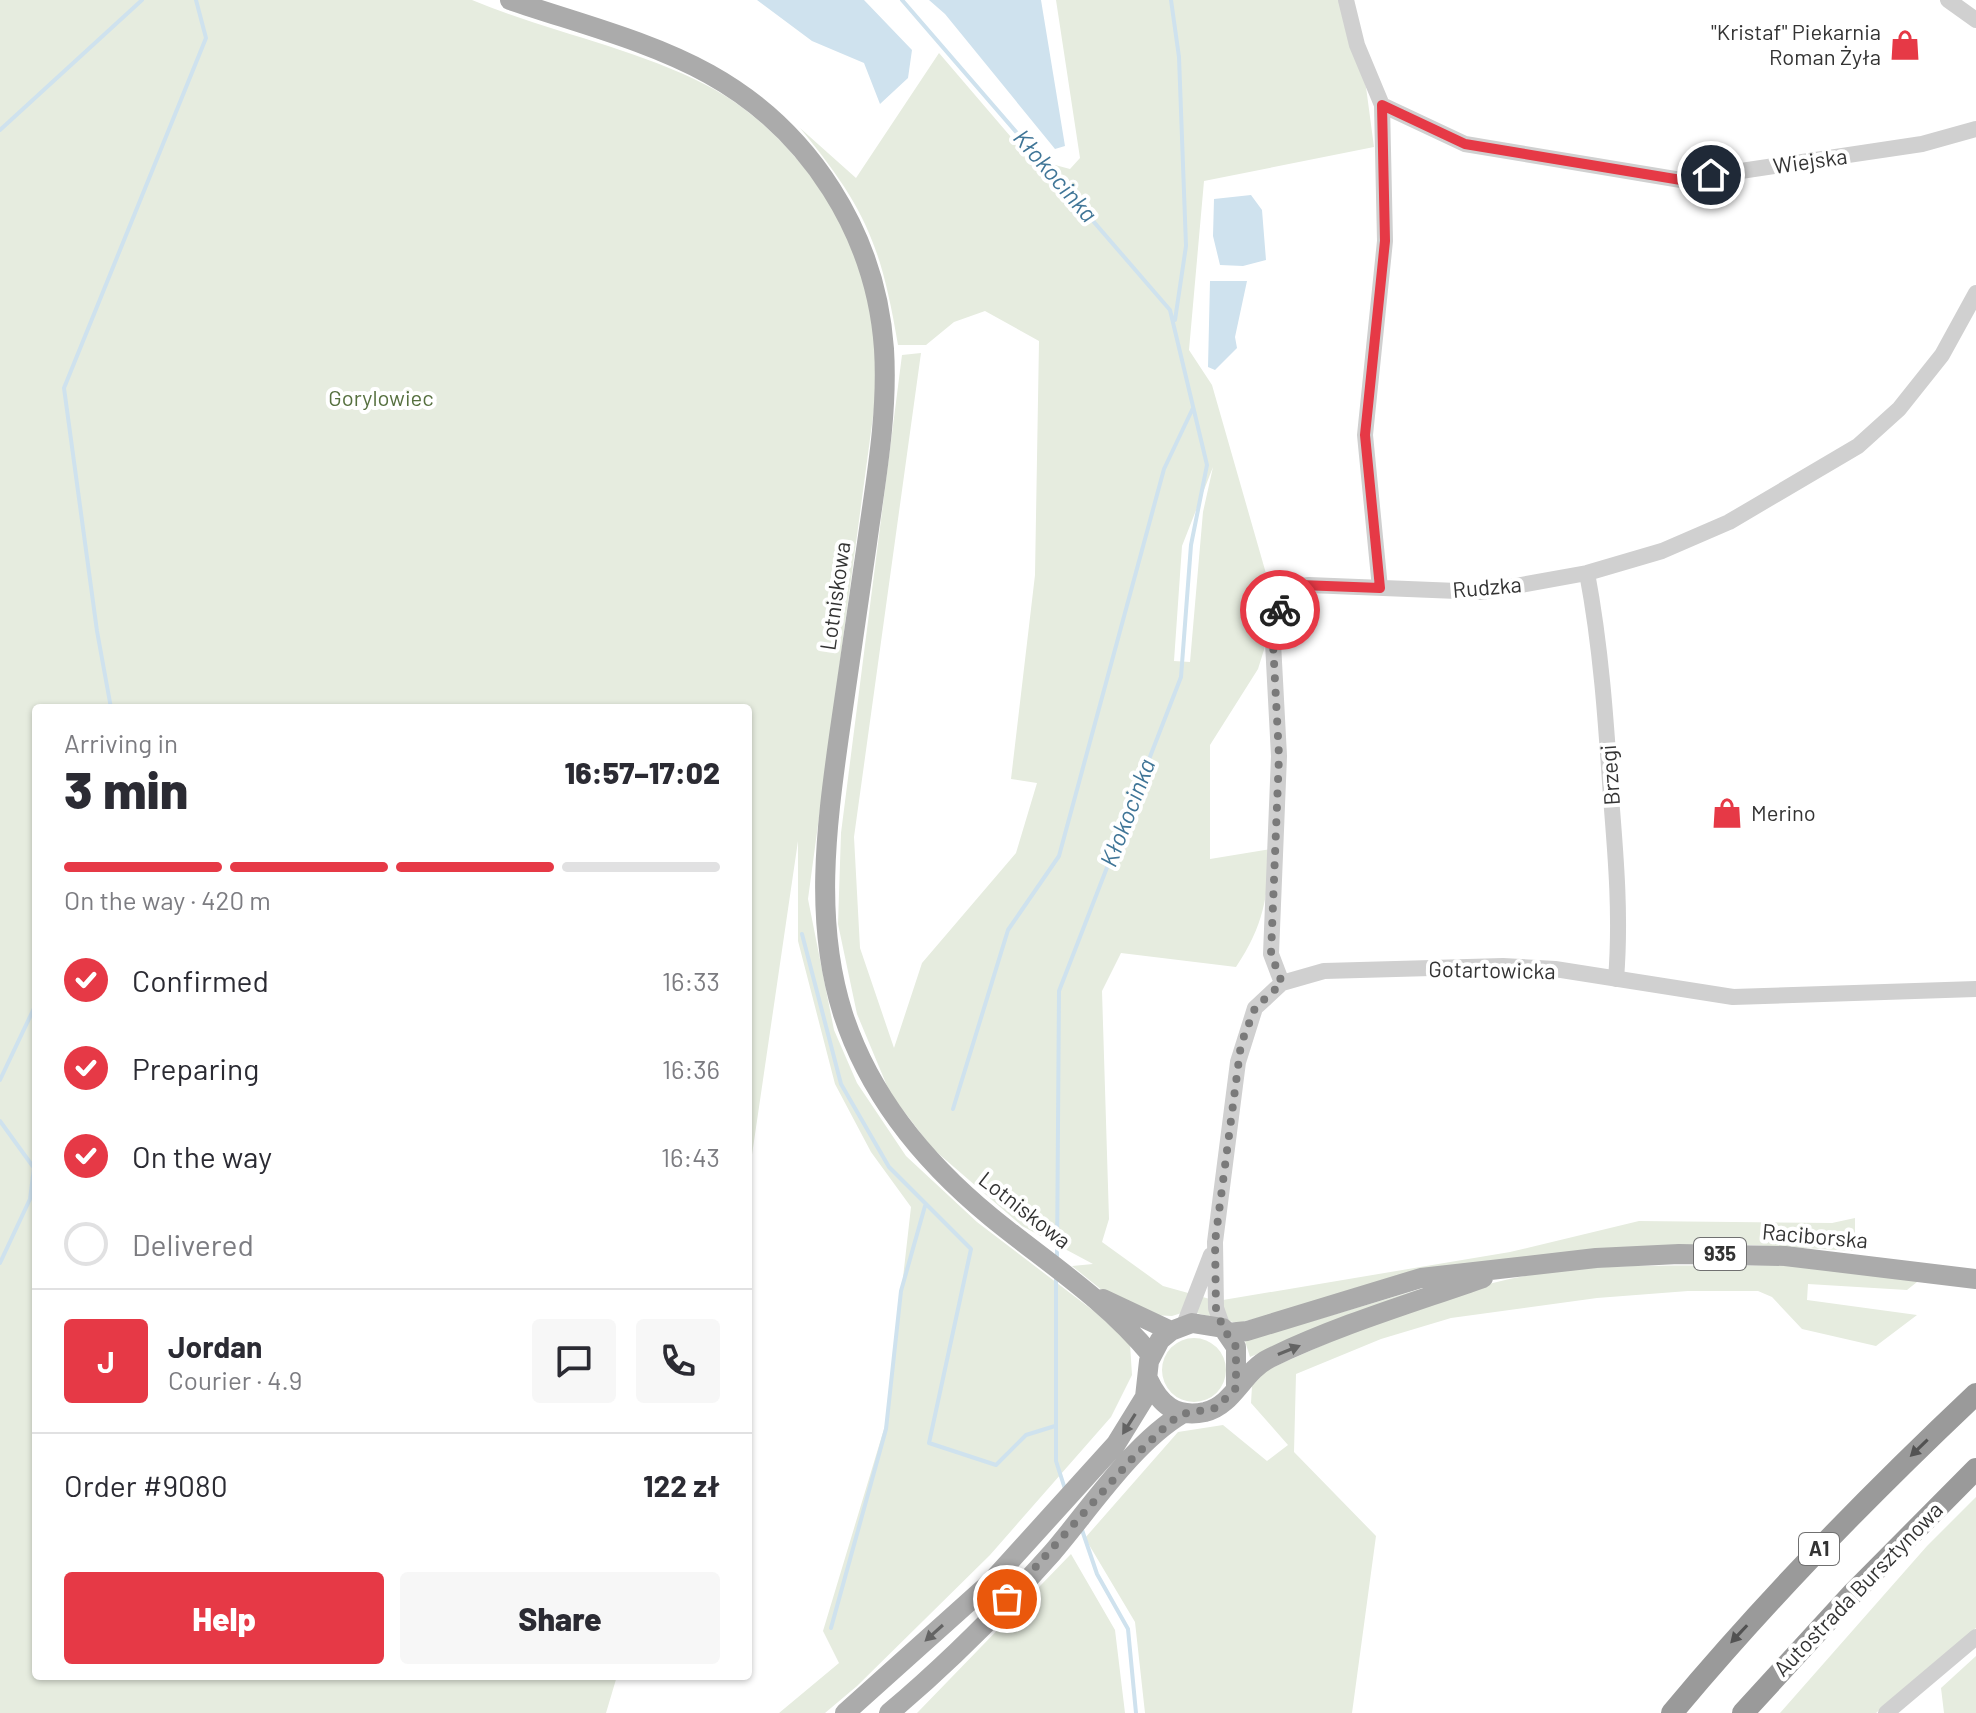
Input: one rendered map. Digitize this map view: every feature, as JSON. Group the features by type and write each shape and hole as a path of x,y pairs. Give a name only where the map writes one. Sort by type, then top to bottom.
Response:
{"highway":[{"name":"A1","path":"1672,1713 1722,1653 1825,1542 1976,1394"},
{"name":"Autostrada Bursztynowa","path":"1743,1713 1853,1593 1976,1469"}],"main road":[{"name":"Lotniskowa","path":"510,0 651,47 739,92 778,123 816,165 843,207 863,250 882,328 883,409 827,828 824,895 829,957 850,1035 893,1116 930,1162 1022,1240 1096,1296 1151,1355"},
{"name":"Raciborska","path":"1225,1330 1247,1331 1421,1278 1596,1258 1706,1254 1812,1258 1976,1279"},
{"name":"Raciborska","path":"1236,1388 1251,1370 1275,1355 1351,1324 1506,1270"},
{"name":"Lotniskowa","path":"1096,1296 1178,1328"},
{"name":"935","path":"1178,1328 1201,1322 1225,1330"},
{"path":"845,1713 991,1582 1099,1464 1142,1403 1151,1355 1178,1328"},
{"path":"1225,1330 1236,1347 1239,1361 1236,1388"},
{"path":"1148,1379 1167,1408 1182,1414"},
{"name":"935","path":"889,1713 923,1684 1048,1557 1132,1459 1182,1414 1216,1408 1236,1388"}],"street":[{"path":"1346,0 1357,45 1382,105 1385,241 1365,435 1380,588"},
{"path":"1948,0 1976,20"},
{"name":"Wiejska","path":"1382,105 1465,144 1681,180 1922,144 1976,129"},
{"name":"Rudzka","path":"1282,983 1271,954 1279,796 1273,660 1275,624 1284,598 1300,585 1482,592 1587,573 1662,551 1729,522 1858,446 1899,409 1942,355 1976,293"},
{"name":"Brzegi","path":"1587,573 1599,639 1609,756 1618,903 1616,979"},
{"name":"Gotartowicka","path":"1225,1330 1216,1308 1215,1242 1241,1044 1255,1008 1282,983 1324,971 1503,966 1616,979 1708,995 1766,998 1976,989"},
{"name":"Gotartowicka","path":"1178,1328 1215,1242"},
{"path":"1886,1713 1976,1637"}],"green space":[{"name":"Gorylowiec","path":"0,0 472,0 649,60 730,99 774,134 794,155 828,201 854,249 872,317 877,387 808,899 834,1030 857,1083 906,1156 977,1222 1095,1312 1130,1344 1132,1375 1111,1417 990,1555 857,1686 825,1713 779,1713 839,1663 823,1631 887,1419 911,1207 871,1152 835,1084 798,941 798,841 752,1155 752,704 32,704 32,1680 616,1680 606,1713 0,1713"},
{"path":"1056,0 1339,0 1366,87 1374,147 1204,181 1189,350 1212,385 1267,577 1287,576 1258,669 1210,745 1210,859 1271,849 1266,897 1258,924 1236,967 1121,953 1102,991 1109,1219 1102,1242 1163,1286 1217,1301 1510,1252 1639,1221 1832,1223 1855,1218 1855,1251 1750,1245 1645,1247 1487,1263 1237,1323 1188,1311 1172,1316 1152,1315 1103,1291 1072,1266 1093,1264 1022,1226 932,1148 890,1093 857,1014 838,924 841,833 902,355 921,353 854,837 860,948 894,1048 922,963 1016,853 1037,783 1011,779 1035,575 1039,341 985,311 954,322 926,345 898,345 885,280 867,228 840,181 800,128 856,178 939,53 1029,158 1070,169 1080,158","holes":["1213,467 1203,512 1190,662 1174,661 1182,546"]},
{"path":"1780,1265 1922,1278 1907,1290 1808,1284 1807,1300 1917,1315 1876,1346 1802,1329 1772,1297 1758,1291 1688,1291 1597,1298 1451,1318 1381,1339 1296,1374 1294,1452 1376,1536 1352,1713 1145,1713 1135,1622 1085,1538 1178,1432 1223,1425 1267,1461 1288,1445 1251,1403 1252,1386 1267,1370 1413,1308 1489,1284 1528,1275 1593,1268"},
{"path":"1451,1280 1364,1310 1250,1357 1245,1341"},
{"path":"1194,1338 1212,1344 1220,1352 1226,1370 1220,1388 1212,1396 1194,1402 1176,1396 1168,1388 1162,1370 1168,1352 1176,1344"},
{"path":"1976,1497 1976,1628 1876,1713 1780,1713 1927,1546"},
{"path":"1071,1554 1115,1630 1125,1713 917,1713"},
{"path":"1976,1656 1976,1713 1944,1713 1941,1688"}],"water":[{"path":"757,0 864,0 912,50 908,78 880,104 864,63 812,41"},
{"path":"929,0 1041,0 1065,146 1055,149 945,14"},
{"path":"1251,195 1262,210 1266,260 1243,266 1220,265 1213,236 1214,199"},
{"path":"1210,281 1247,281 1235,337 1237,348 1215,370 1208,367"}],"waterway":[{"path":"0,130 142,0"},
{"path":"110,704 97,631 64,388 206,38 196,0"},
{"name":"Kłokocinka","path":"902,0 1170,310 1207,465 1191,545 1181,677 1059,991 1057,1259"},
{"path":"1171,0 1179,57 1186,246 1175,320"},
{"path":"953,1109 1008,930 1059,856 1164,469 1193,408"},
{"path":"802,934 841,1084 889,1167 971,1249 929,1443 996,1465 1026,1435 1055,1426"},
{"path":"0,1080 32,1012"},
{"path":"0,1121 32,1165"},
{"path":"0,1263 30,1199 32,1184"},
{"path":"831,1628 886,1429 901,1291 925,1206"},
{"name":"Kłokocinka","path":"1056,1275 1056,1461 1065,1489"},
{"name":"Kłokocinka","path":"1081,1527 1097,1574 1128,1629 1136,1713"}],"way so far":[{"path":"1007,1599 1048,1557 1132,1459 1169,1423 1182,1414 1216,1408 1236,1388 1239,1373 1236,1347 1223,1328 1216,1308 1215,1242 1241,1044 1255,1008 1282,983 1271,954 1275,919 1279,756 1273,643 1280,610"}],"place":[{"name":"\"Kristaf\" Piekarnia Roman Żyła","path":"1905,45"},
{"name":"Merino","path":"1727,813"}],"route":[{"path":"1280,610 1284,598 1300,585 1380,588 1365,435 1385,241 1382,105 1465,144 1681,180 1711,175"}]}
